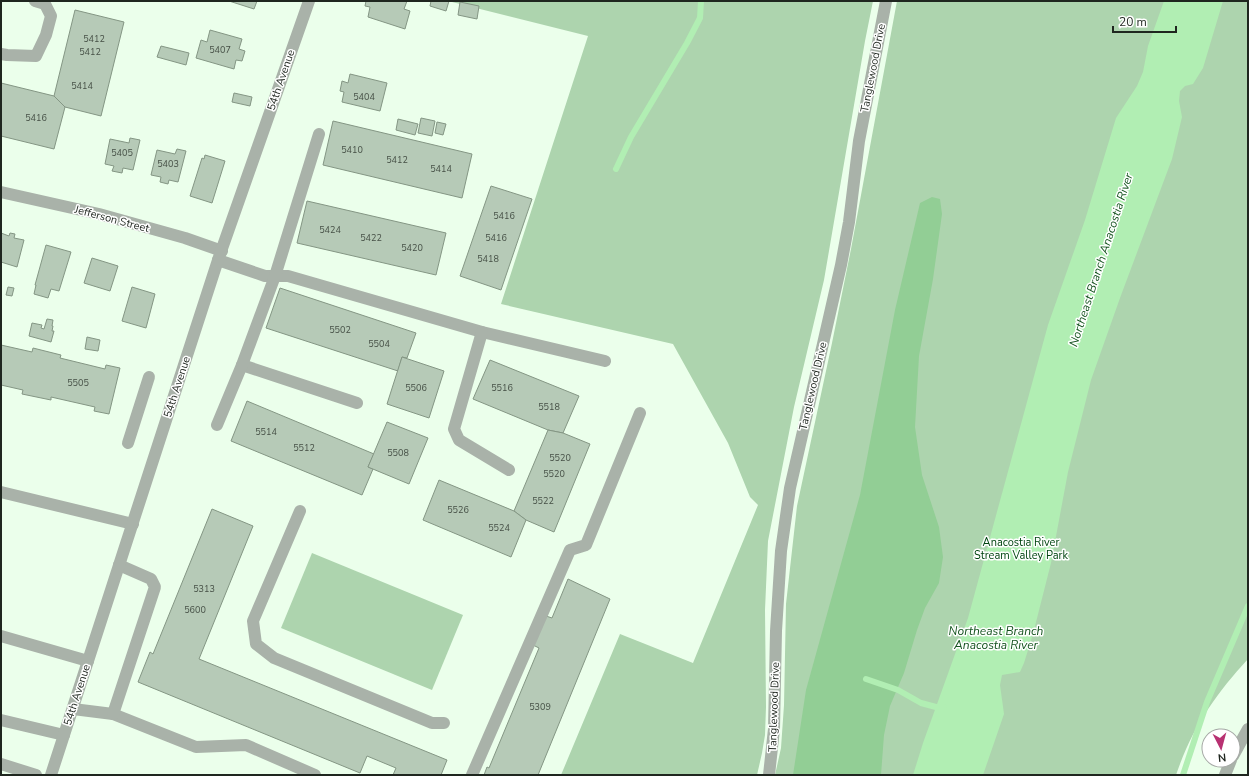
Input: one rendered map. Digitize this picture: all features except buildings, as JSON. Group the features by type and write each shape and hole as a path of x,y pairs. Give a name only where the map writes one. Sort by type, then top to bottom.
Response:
{"street":[{"path":"1,54 36,56 46,35 51,16 45,4 35,1"},
{"name":"54th Avenue","path":"51,775 220,256 309,1"},
{"name":"Tanglewood Drive","path":"769,775 774,729 776,631 781,551 790,488 841,265 849,222 859,141 886,1"},
{"path":"217,425 242,365 275,276 319,134"},
{"name":"Jefferson Street","path":"1,192 99,214 185,238 220,256 265,276 288,276 482,332 605,361"},
{"path":"482,332 454,429 459,440 509,470"},
{"path":"242,365 357,403"},
{"path":"128,443 149,377"},
{"path":"472,775 570,550 586,545 640,413"},
{"path":"1,492 133,524"},
{"path":"300,511 253,621 256,644 274,658 432,723 444,723"},
{"path":"113,714 155,587 151,579 120,565"},
{"path":"1,636 88,661"},
{"path":"73,709 113,714 196,747 246,745 314,775"},
{"path":"1,720 64,735"},
{"path":"1241,742 1248,729"},
{"path":"1,764 36,775"}],"green space":[{"path":"448,1 873,1 824,280 794,407 768,541 765,610 765,735 757,775 561,775 620,634 693,663 758,505 750,497 728,443 673,344 501,304 588,36"},
{"name":"Anacostia River Stream Valley Park","path":"897,1 1248,1 1248,659 1215,699 1197,727 1182,758 1176,775 775,775 781,748 784,705 786,604 797,506 851,249"},
{"path":"312,553 463,615 432,690 281,628"}],"shaded area":[{"path":"932,197 940,199 942,214 933,279 919,356 915,427 922,475 939,527 943,557 939,583 925,608 904,673 890,706 884,735 881,775 793,775 806,690 860,495 895,310 920,203"}],"water":[{"name":"Northeast Branch Anacostia River","path":"1164,1 1223,1 1203,68 1193,84 1185,86 1180,91 1179,101 1182,117 1172,159 1091,380 1068,472 1051,563 1024,663 1020,672 1002,675 1000,685 1004,714 983,775 913,775 968,618 1048,325 1085,220 1116,118 1137,86 1143,72 1148,46"}],"waterway":[{"path":"616,169 631,137 687,43 700,18 701,1"},
{"path":"1183,775 1207,702 1248,606"},
{"path":"866,679 898,690 921,703 936,707 944,707"}]}
